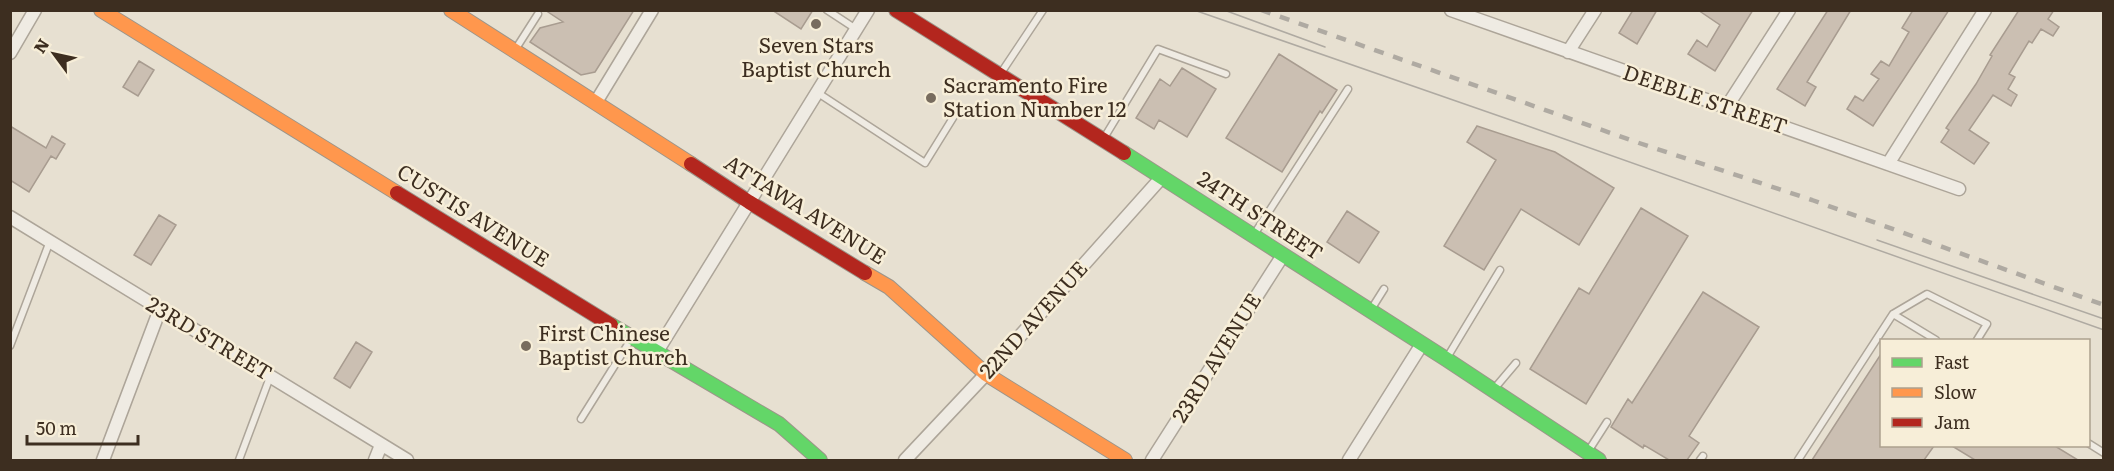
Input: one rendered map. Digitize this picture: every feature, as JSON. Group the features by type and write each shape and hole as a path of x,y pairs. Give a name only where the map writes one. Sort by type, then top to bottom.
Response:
{"street":[{"path":"10,53 35,10"},
{"name":"CUSTIS AVENUE","path":"101,10 656,353 779,424 820,460"},
{"name":"ATTAWA AVENUE","path":"451,10 749,202 889,287 986,374 1125,460"},
{"path":"596,102 652,10"},
{"path":"656,353 868,10"},
{"name":"24TH STREET","path":"896,10 1446,359 1590,458"},
{"name":"DEEBLE STREET","path":"1451,10 1959,189"},
{"path":"1568,52 1595,10"},
{"path":"1726,108 1790,10"},
{"path":"1888,164 1985,10"},
{"name":"22ND AVENUE","path":"905,460 986,374 1162,177"},
{"name":"23RD STREET","path":"10,217 407,460"},
{"name":"23RD AVENUE","path":"1152,460 1282,255"},
{"path":"103,460 160,309"},
{"path":"1349,460 1422,344"},
{"path":"375,460 381,445"}],"lane":[{"path":"827,10 856,29"},
{"path":"999,76 1043,10"},
{"path":"515,50 538,14"},
{"path":"1102,141 1158,49 1226,74"},
{"path":"1253,236 1348,89"},
{"path":"818,93 925,163 956,113"},
{"path":"10,346 50,241"},
{"path":"1446,359 1500,270"},
{"path":"1370,311 1384,289"},
{"path":"1798,460 1893,314 1927,294 1987,324 1978,339"},
{"path":"1893,314 1934,339"},
{"path":"581,419 632,338"},
{"path":"1493,390 1516,363"},
{"path":"239,460 270,376"},
{"path":"1590,458 1607,422"},
{"path":"2090,444 2103,453"}],"building":[{"path":"545,10 634,10 595,72 581,75 530,42 540,28 563,22"},
{"path":"772,10 813,10 801,29"},
{"path":"1633,10 1657,10 1637,44 1619,33"},
{"path":"1698,10 1753,10 1715,71 1688,54 1697,40 1707,47 1720,25"},
{"path":"1828,10 1851,10 1807,82 1816,87 1805,106 1777,89"},
{"path":"1913,10 1949,10 1873,126 1847,109 1855,96 1863,101 1879,79 1871,74 1881,61 1889,66 1909,32 1902,28"},
{"path":"2019,10 2054,10 2048,19 2059,27 2053,36 2041,29 2032,43 2029,41 2009,74 2015,77 2008,89 2017,95 2011,106 1993,95 1969,130 1989,143 1974,164 1941,142 1949,130 1946,128 1976,84 1992,56 1990,55"},
{"path":"1279,54 1337,90 1322,113 1320,111 1282,172 1226,138"},
{"path":"139,61 154,70 138,96 123,87"},
{"path":"1182,68 1216,89 1187,137 1159,120 1154,129 1136,118 1160,79 1170,86"},
{"path":"10,126 46,148 52,136 65,144 56,159 51,156 29,192 10,180"},
{"path":"1477,126 1555,152 1614,188 1579,245 1521,209 1484,270 1444,246 1496,160 1467,142"},
{"path":"1641,208 1688,236 1586,404 1530,369 1579,288 1589,294"},
{"path":"1347,211 1379,232 1359,263 1327,242"},
{"path":"159,215 176,225 151,265 134,255"},
{"path":"1703,292 1759,327 1689,436 1699,443 1687,460 1669,460 1644,445 1643,448 1611,427 1628,399 1632,403"},
{"path":"356,342 372,352 350,388 334,378"},
{"path":"1880,356 1880,447 1933,447 1924,460 1812,460"},
{"path":"1954,447 2057,447 2078,460 1975,460"}],"tram line":[{"path":"1194,10 2104,330"},
{"path":"1224,10 1325,47"},
{"path":"1877,240 2104,319"}],"railway":[{"path":"1261,10 1639,143 1812,200 2104,305"}],"traffic: fast":[{"path":"1124,153 1599,460"},
{"path":"611,325 779,424 820,460"}],"traffic: slow":[{"path":"101,10 397,193"},
{"path":"451,10 691,164"},
{"path":"865,273 889,287 986,374 1125,460"}],"traffic: jam":[{"path":"896,10 1124,153"},
{"path":"691,164 865,273"},
{"path":"397,193 611,325"}],"place":[{"name":"Seven Stars Baptist Church","path":"816,24"},
{"name":"Sacramento Fire Station Number 12","path":"931,98"},
{"name":"First Chinese Baptist Church","path":"526,346"}]}
